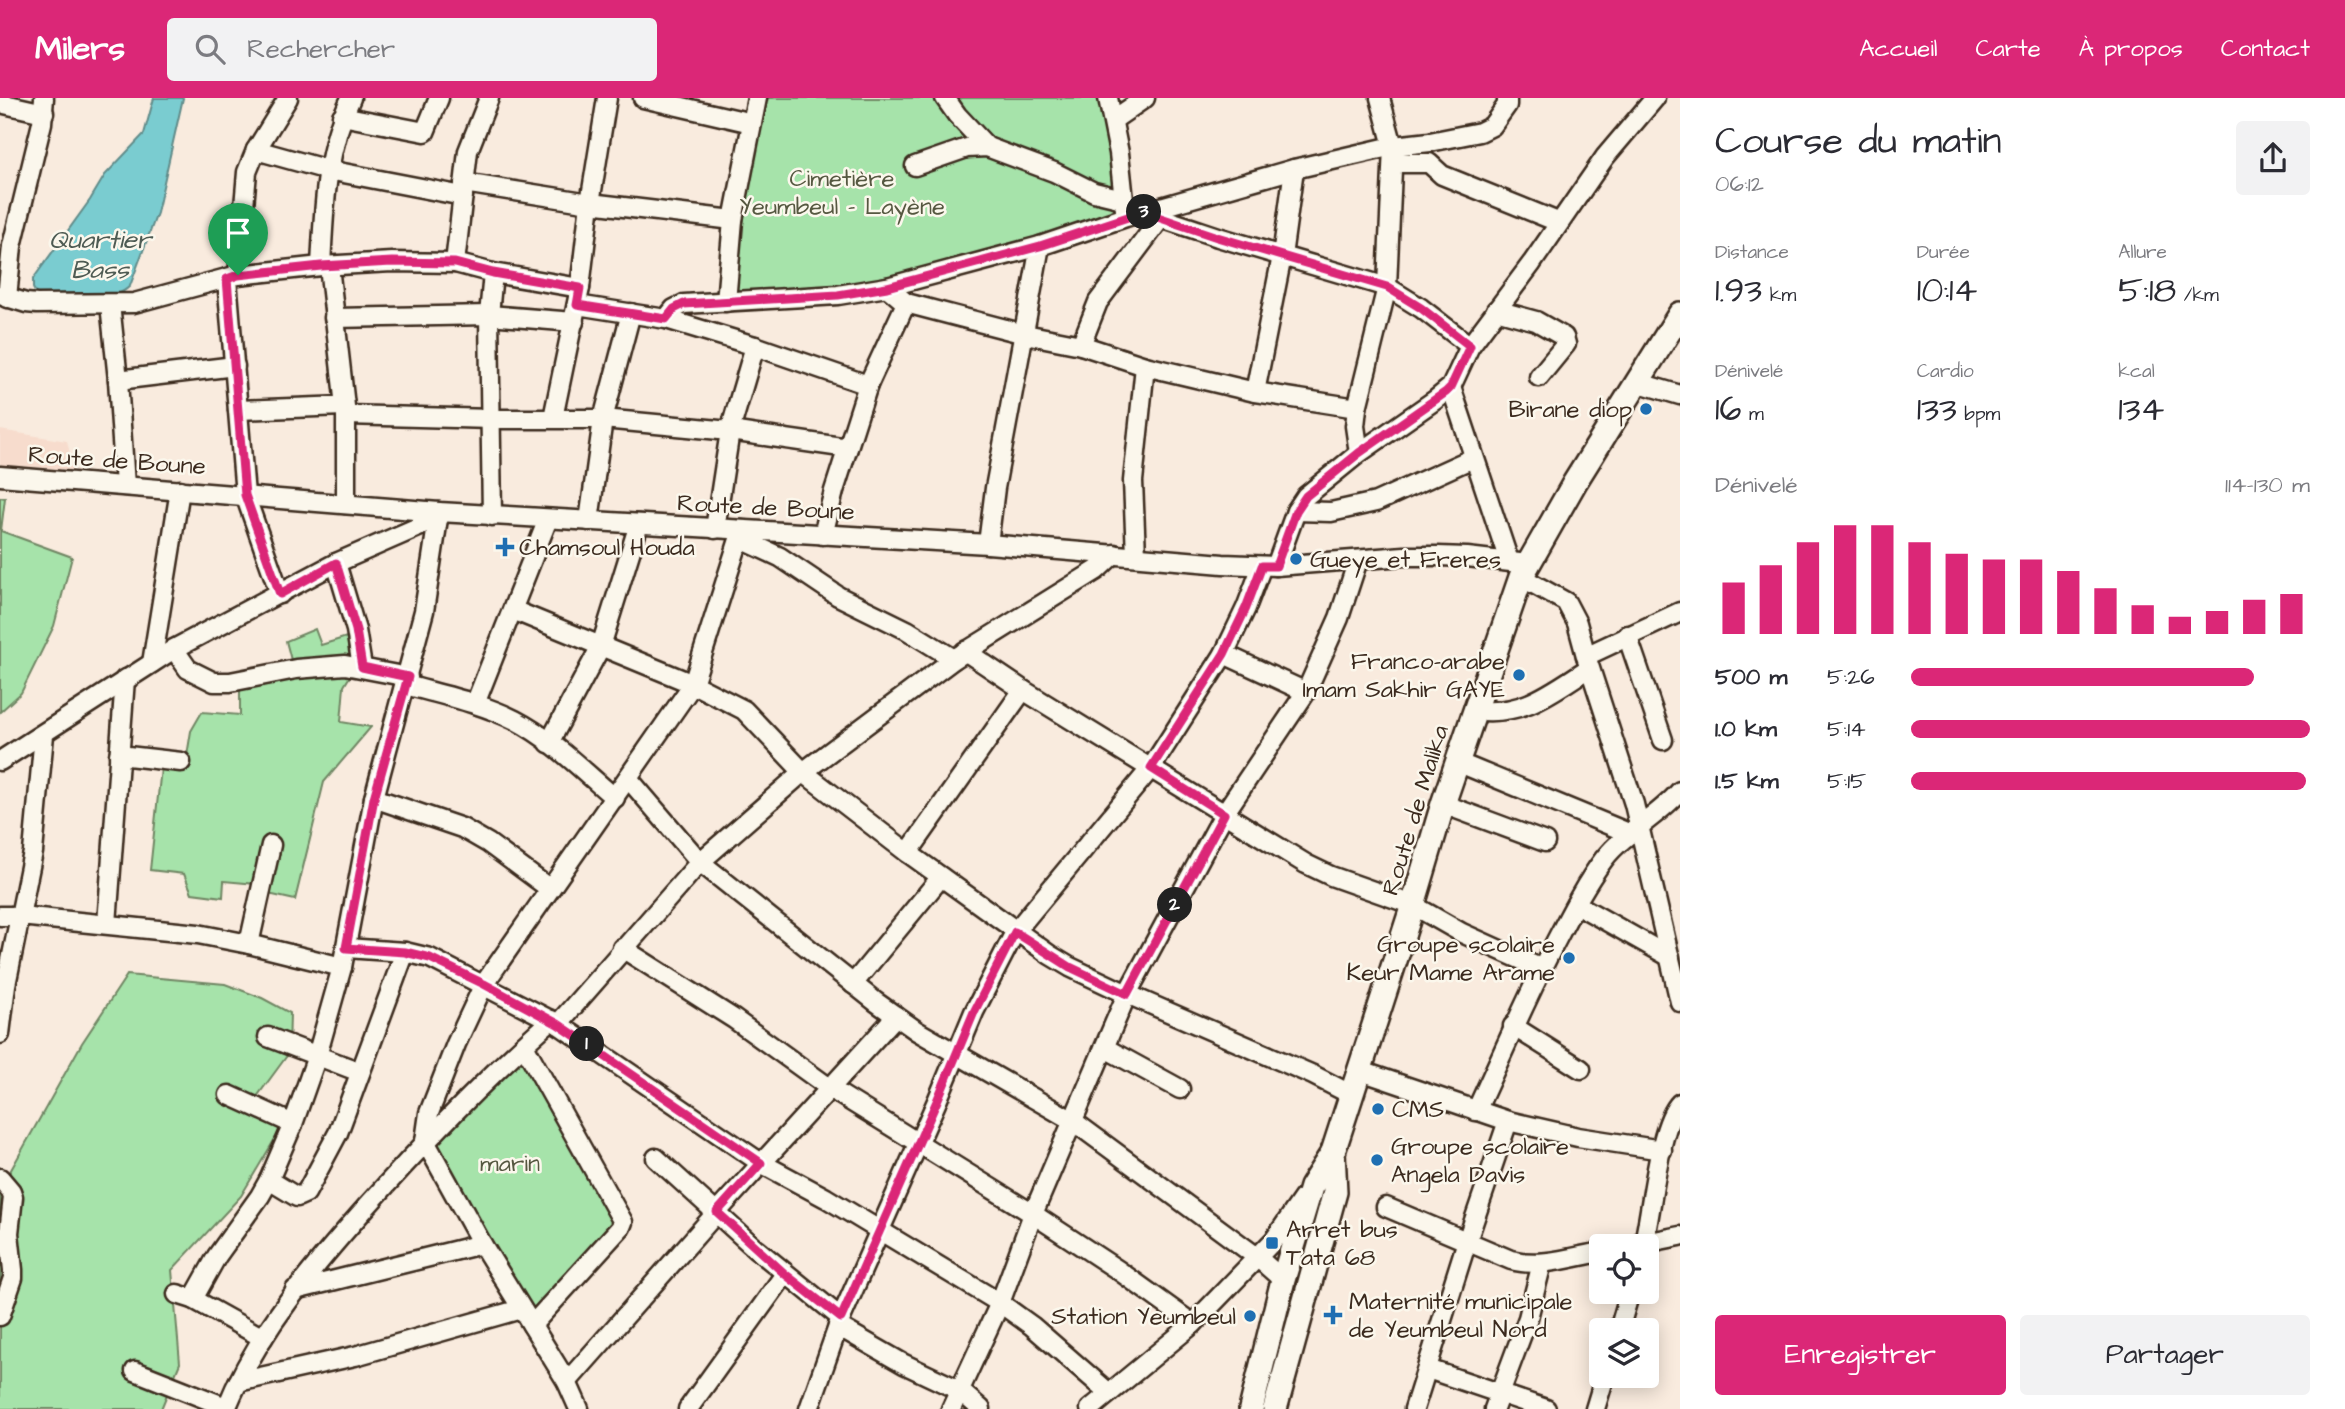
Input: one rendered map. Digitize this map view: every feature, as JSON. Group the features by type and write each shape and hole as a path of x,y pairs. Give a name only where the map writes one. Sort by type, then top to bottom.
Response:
{"main road":[{"name":"Route de Malika","path":"1251,1409 1283,1280 1311,1187 1332,1152 1519,567 1680,314"},
{"name":"Route de Malika","path":"1277,1407 1335,1192 1332,1152"},
{"path":"1260,1380 1277,1407"}],"street":[{"path":"280,594 245,495 232,277 247,172 256,150 288,98"},
{"path":"346,504 345,411 325,266 328,170 342,116 351,98"},
{"path":"342,116 425,132 439,98"},
{"path":"455,263 468,150 489,98"},
{"path":"553,418 577,305 607,98"},
{"path":"643,98 752,123"},
{"path":"726,302 733,220 757,98"},
{"path":"945,98 987,147"},
{"path":"1081,345 1138,211 1108,98"},
{"path":"1114,120 1145,98"},
{"path":"1359,453 1355,426 1357,408 1387,287 1393,155 1380,98"},
{"path":"666,319 674,309 684,304 838,295 887,287 1040,246 1138,211 1294,169 1393,155 1430,142 1486,130 1504,110 1507,98"},
{"path":"809,1409 840,1322 978,1002 1015,932 1151,768 1224,654 1296,511 1312,490 1451,387 1470,346 1605,157 1655,98"},
{"path":"0,103 44,105 15,232 4,296 37,304 110,304 147,301 232,277 325,266 392,262 455,263 493,273 577,305 666,319 868,385"},
{"path":"915,166 967,148 987,147 1054,172 1138,211 1387,287 1421,308 1470,346"},
{"path":"256,150 328,170 463,190 733,220"},
{"path":"1393,155 1429,163 1442,175 1558,222"},
{"path":"1255,392 1282,256 1294,169"},
{"path":"988,544 997,475 1040,246"},
{"path":"492,516 489,315 493,273"},
{"path":"887,287 906,303 1024,334 1081,345 1145,366 1255,392 1357,408"},
{"path":"823,535 868,385 906,303"},
{"path":"110,304 125,486"},
{"path":"334,318 489,315 577,305"},
{"path":"1496,310 1536,321 1564,337 1566,344 1539,377"},
{"path":"589,521 603,419 631,313"},
{"path":"715,529 730,431 755,346"},
{"path":"118,380 236,366"},
{"path":"1136,555 1133,481 1145,366"},
{"path":"1636,382 1680,395"},
{"path":"1451,387 1473,458 1519,567 1566,602 1577,623 1587,662 1621,762 1634,830 1672,946 1680,1002"},
{"path":"239,410 345,411 492,419 603,419 730,431 848,448"},
{"path":"1296,511 1331,512 1376,502 1473,458"},
{"name":"Route de Boune","path":"0,476 245,495 439,515 639,524 715,529 740,534 823,535 988,544 1269,566 1438,556 1519,567"},
{"path":"152,663 180,490"},
{"path":"0,761 174,649 336,563 439,515"},
{"path":"263,1338 185,1296 217,1256 269,1180 293,1124 317,1056 342,967 374,798 407,681 429,588 439,515"},
{"path":"475,704 548,519"},
{"path":"549,743 601,646 639,524"},
{"path":"579,1409 567,1381 482,1244 425,1141 432,1105 484,984 694,684 740,534 787,561 838,596 960,655 1023,690 1276,847 1331,876 1413,905 1462,933 1542,969"},
{"path":"135,1371 226,1408 263,1338 295,1290 425,1141 524,1045 555,1022 700,862 803,772 960,655 1097,570 1114,554"},
{"path":"951,1409 1000,1303 1033,1214 1127,994 1224,814 1306,692 1339,618 1358,560"},
{"path":"336,563 356,630 362,667"},
{"path":"513,610 694,684 744,710 803,772 1015,932 1070,967 1350,1094"},
{"path":"1474,710 1490,712 1517,709 1534,703 1627,635 1680,612"},
{"path":"1627,635 1663,740"},
{"path":"174,649 187,669 214,682 345,665 362,667 407,681 518,722 549,743 615,798"},
{"path":"1224,654 1306,692"},
{"path":"107,924 125,679"},
{"path":"908,853 1023,690"},
{"path":"0,1034 3,986 33,852 44,735"},
{"path":"120,755 181,762"},
{"path":"1457,762 1634,830"},
{"path":"628,778 700,862 853,984 895,1016 957,1055 1073,1121 1257,1257 1283,1280"},
{"path":"1476,1111 1513,1026 1542,969 1576,904 1605,858 1634,830 1662,810 1680,791"},
{"path":"374,798 462,828 488,843 550,889"},
{"path":"1443,804 1545,842"},
{"path":"249,944 271,845"},
{"path":"853,984 941,877"},
{"path":"1576,904 1672,946"},
{"path":"0,916 198,934 342,967"},
{"path":"346,948 405,952 430,958 555,1022 761,1163 826,1198 1000,1303 1032,1326 1109,1393"},
{"path":"622,948 734,1019 831,1089 1033,1214 1193,1324"},
{"path":"269,1180 297,1196 306,1193 338,1133 405,952"},
{"path":"567,1381 895,1016"},
{"path":"1513,1026 1581,1069"},
{"path":"268,1037 360,1072"},
{"path":"524,1045 623,1222 532,1325"},
{"path":"1105,1048 1180,1089"},
{"path":"1358,1070 1508,1121 1578,1138 1662,1150"},
{"path":"229,1095 293,1124"},
{"path":"1642,1234 1662,1150 1674,1109 1680,1103"},
{"path":"1415,1409 1467,1241 1508,1121"},
{"path":"656,1158 840,1322 904,1364 959,1391 981,1409"},
{"path":"0,1178 13,1197 5,1239 13,1278 0,1316"},
{"path":"1090,1409 1193,1324 1274,1240 1311,1187"},
{"path":"1386,1207 1511,1260 1533,1264 1589,1254"},
{"path":"1659,1241 1680,1236"},
{"path":"295,1290 482,1244"},
{"path":"1497,1401 1528,1318 1542,1263"},
{"path":"688,1409 785,1274"},
{"path":"238,1382 355,1356 521,1309"},
{"path":"1427,1369 1497,1401 1546,1409"},
{"path":"1597,1408 1602,1388"}],"shaded area":[{"path":"0,430 67,441 74,470 0,465"}],"green space":[{"name":"Cimetière Yeumbeul - Layène","path":"766,98 1108,98 1113,120 1116,215 868,283 732,292 740,220"},
{"path":"0,497 5,498 1,531 72,557 54,626 21,693 0,712"},
{"path":"315,629 321,645 350,636 358,663 344,686 341,722 371,727 324,782 295,900 255,891 256,884 224,881 223,897 192,893 184,874 150,870 161,768 185,768 191,731 202,712 240,715 243,675 291,660 286,641"},
{"path":"127,975 225,984 262,998 290,1013 289,1053 248,1109 282,1127 241,1196 172,1270 180,1363 161,1409 0,1409 0,1186 82,1043"},
{"name":"marin","path":"518,1050 615,1223 527,1316 429,1145"}],"water":[{"name":"Quartier Bass","path":"154,98 183,98 157,213 130,286 111,296 99,298 37,296 33,279 105,175 144,134"}],"place":[{"name":"Birane diop","path":"1646,409"},
{"name":"Chamsoul Houda","path":"505,547"},
{"name":"Gueye et Freres","path":"1296,559"},
{"name":"Franco-arabe Imam Sakhir GAYE","path":"1519,675"},
{"name":"Groupe scolaire Keur Mame Arame","path":"1569,958"},
{"name":"CMS","path":"1378,1109"},
{"name":"Groupe scolaire Angela Davis","path":"1377,1160"},
{"name":"Arret bus Tata 68","path":"1272,1243"},
{"name":"Maternité municipale de Yeumbeul Nord","path":"1333,1315"},
{"name":"Station Yeumbeul","path":"1250,1316"}],"route":[{"path":"1143,212 1217,237 1387,287 1421,308 1470,346 1451,387 1446,392 1392,428 1306,496 1296,511 1276,566 1262,566 1224,654 1151,768 1224,814 1127,994 1070,967 1015,932 974,1012 841,1318 785,1274 717,1212 761,1163 558,1024 484,984 430,958 405,952 346,948 374,798 408,677 362,667 356,630 336,563 280,594 245,495 227,279 238,275 392,262 455,263 493,273 580,288 577,305 666,319 674,309 684,304 838,295 887,287 1040,246 1143,212"}]}
